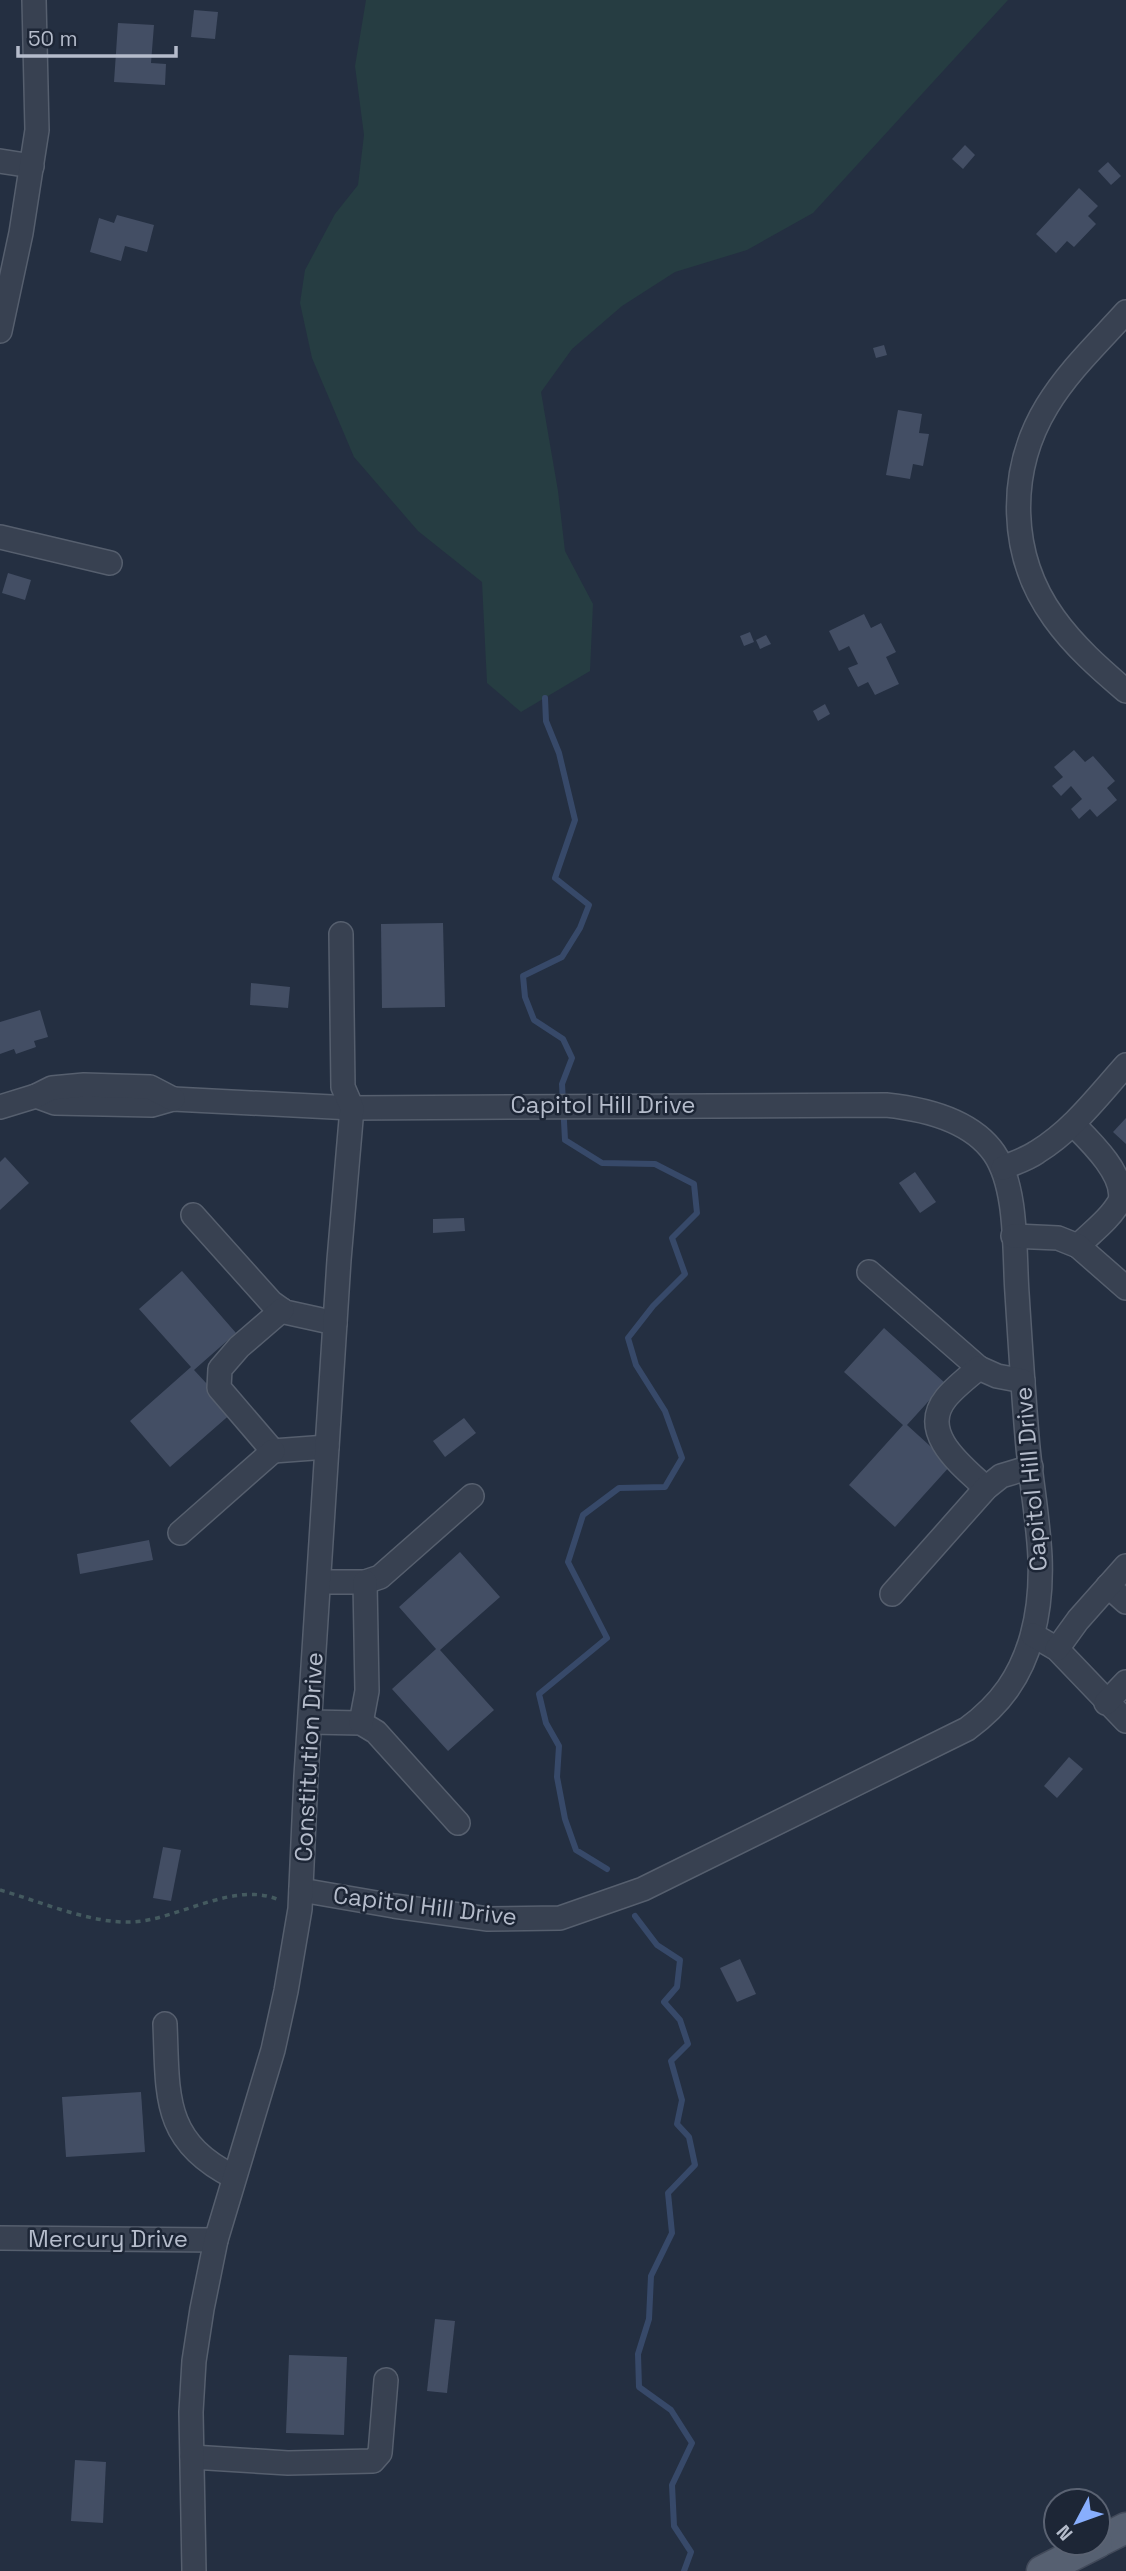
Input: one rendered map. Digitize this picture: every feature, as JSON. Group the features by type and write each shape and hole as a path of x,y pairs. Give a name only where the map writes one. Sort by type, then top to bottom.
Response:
{"main road":[{"path":"1042,2571 1070,2557"}],"street":[{"path":"0,331 37,130 34,0"},
{"path":"0,161 32,166"},
{"path":"1126,312 1063,382 1047,407 1025,453 1018,502 1018,527 1024,555 1040,596 1069,637 1126,691"},
{"path":"0,537 110,563"},
{"name":"Constitution Drive","path":"194,2571 191,2412 194,2361 216,2240 273,2050 301,1899 327,1447 352,1108 343,1087 341,934"},
{"path":"1003,1168 1034,1154 1073,1124 1126,1065"},
{"name":"Capitol Hill Drive","path":"0,1107 36,1097 52,1088 113,1085 150,1087 173,1099 352,1108 860,1103 916,1108 945,1117 983,1140 1003,1168 1012,1208 1023,1381 1040,1558 1040,1589 1033,1635 1019,1673 1005,1695 988,1714 967,1729 643,1889 560,1918 488,1919 394,1906 301,1899"},
{"path":"1073,1124 1112,1164 1121,1184 1122,1198 1110,1215 1078,1246"},
{"path":"193,1215 271,1302 282,1310 335,1324"},
{"path":"1013,1236 1058,1238 1078,1246 1126,1289"},
{"path":"869,1272 979,1368 997,1376 1023,1381"},
{"path":"273,1451 219,1388 220,1369 239,1347 282,1310"},
{"path":"979,1368 946,1398 937,1415 938,1432 944,1445 986,1488"},
{"path":"180,1533 273,1451 327,1447"},
{"path":"892,1594 986,1488 1001,1476 1031,1467"},
{"path":"319,1581 365,1582 380,1577 472,1496"},
{"path":"1057,1648 1126,1566"},
{"path":"361,1723 367,1691 365,1582"},
{"path":"1108,1586 1126,1602"},
{"path":"1033,1635 1057,1648 1106,1703 1126,1721"},
{"path":"1106,1703 1126,1682"},
{"path":"310,1722 361,1723 376,1732 458,1823"},
{"path":"165,2024 167,2080 178,2127 198,2155 234,2177"},
{"name":"Mercury Drive","path":"0,2238 216,2240"},
{"path":"192,2457 288,2463 373,2461 380,2453 386,2380"}],"path":[{"path":"0,1890 93,1918 131,1923 164,1917 197,1905 239,1896 268,1895 301,1899"}],"green space":[{"path":"366,0 1008,0 813,213 747,250 675,272 622,306 572,349 541,392 565,551 593,604 590,671 521,712 487,683 482,582 418,531 354,457 312,358 300,303 305,270 335,214 358,185 364,135 355,66"}],"building":[{"path":"194,10 218,12 215,39 191,37"},
{"path":"118,23 154,25 151,63 166,64 165,85 114,82"},
{"path":"965,145 975,155 963,169 952,159"},
{"path":"1108,162 1121,176 1111,185 1098,171"},
{"path":"1079,188 1098,206 1088,216 1096,224 1074,247 1067,241 1056,253 1036,234"},
{"path":"117,215 154,225 147,252 125,246 121,261 90,252 99,218 114,223"},
{"path":"884,345 887,355 876,358 873,348"},
{"path":"898,410 922,414 919,433 929,434 923,466 913,464 910,479 886,475"},
{"path":"8,573 31,580 25,600 2,593"},
{"path":"864,614 871,628 881,623 896,652 886,657 899,684 875,695 868,682 858,687 848,668 858,664 849,646 839,651 829,631"},
{"path":"750,632 754,642 744,646 740,636"},
{"path":"766,635 771,644 760,649 756,640"},
{"path":"825,704 830,714 818,721 813,711"},
{"path":"1074,750 1085,762 1093,756 1115,781 1107,788 1117,800 1097,817 1090,809 1079,819 1071,809 1082,799 1071,786 1061,796 1052,786 1063,777 1054,767"},
{"path":"443,923 445,1007 382,1008 381,924"},
{"path":"251,983 290,987 288,1008 250,1005"},
{"path":"40,1010 48,1037 34,1041 36,1047 16,1054 14,1049 0,1054 0,1022"},
{"path":"1126,1118 1126,1144 1113,1132"},
{"path":"5,1157 29,1183 0,1210 0,1162"},
{"path":"915,1172 936,1202 920,1213 899,1183"},
{"path":"464,1218 465,1231 433,1233 433,1219"},
{"path":"182,1271 236,1333 194,1370 233,1412 170,1467 130,1421 191,1367 139,1309"},
{"path":"884,1328 945,1383 907,1425 951,1465 895,1527 849,1485 903,1425 844,1372"},
{"path":"464,1418 476,1433 445,1457 433,1441"},
{"path":"149,1540 153,1560 80,1574 77,1554"},
{"path":"460,1552 500,1597 440,1650 494,1710 448,1751 392,1689 436,1649 399,1607"},
{"path":"1069,1757 1083,1769 1057,1798 1044,1786"},
{"path":"163,1847 181,1850 171,1901 153,1898"},
{"path":"740,1959 756,1994 737,2002 720,1968"},
{"path":"141,2092 145,2152 66,2157 62,2097"},
{"path":"435,2319 455,2321 447,2393 427,2391"},
{"path":"289,2355 347,2357 344,2435 286,2433"},
{"path":"75,2460 106,2462 103,2523 71,2521"}],"waterway":[{"path":"545,698 546,721 559,753 575,820 555,878 589,905 580,928 562,957 523,976 525,997 534,1020 563,1039 572,1058 562,1084 565,1140 602,1163 655,1164 694,1184 697,1213 672,1238 685,1274 653,1306 628,1338 636,1365 665,1411 682,1458 665,1487 619,1488 583,1515 568,1562 607,1638 539,1694 546,1723 559,1746 557,1777 565,1819 576,1850 607,1869"},
{"path":"635,1916 657,1945 680,1960 677,1987 664,2002 680,2020 688,2044 671,2061 682,2100 677,2124 689,2137 695,2165 668,2193 672,2233 651,2276 649,2319 638,2354 639,2387 671,2410 692,2443 672,2485 674,2526 691,2552 684,2571"}]}
